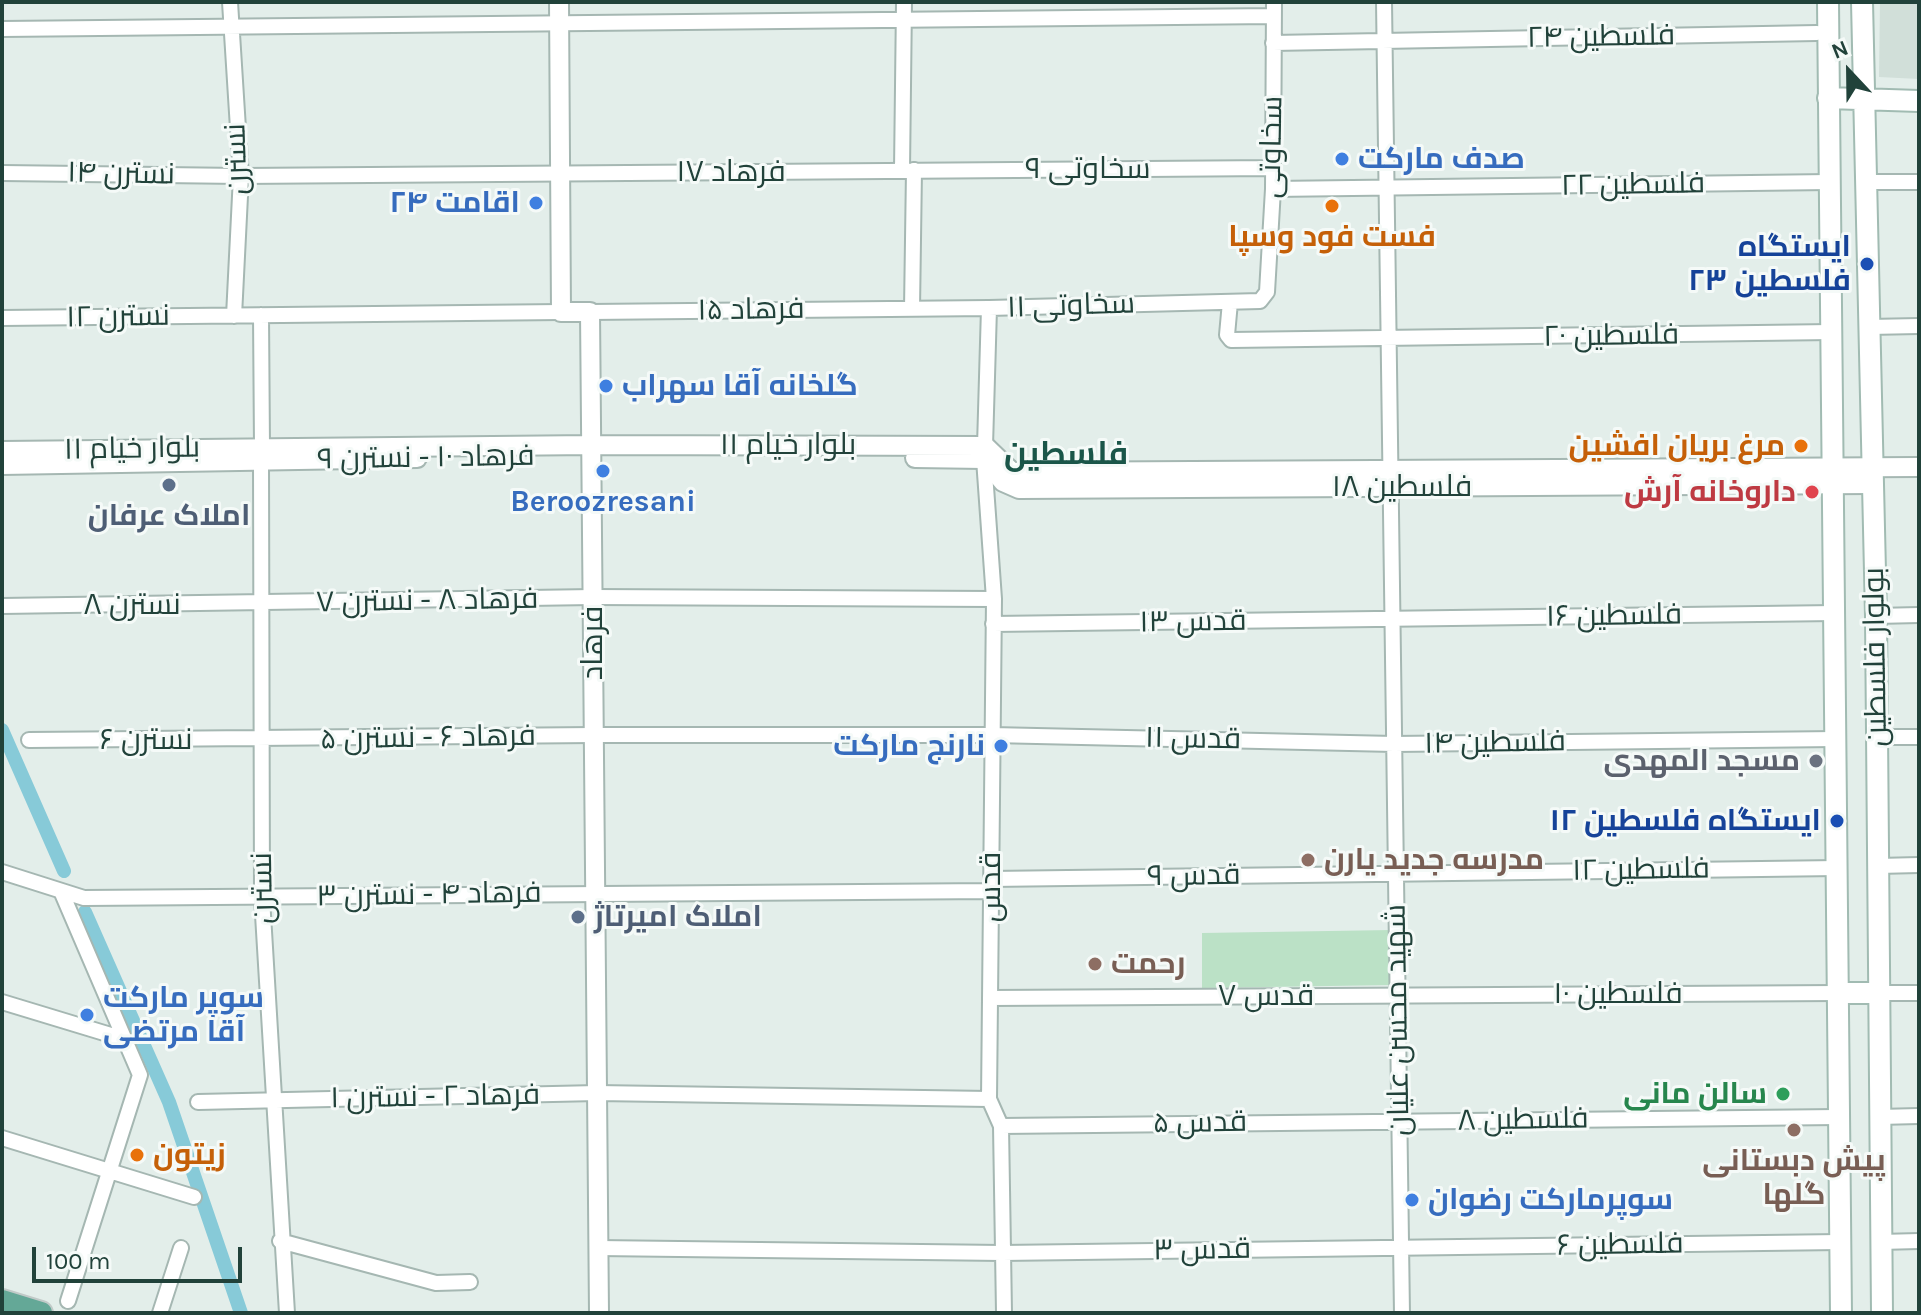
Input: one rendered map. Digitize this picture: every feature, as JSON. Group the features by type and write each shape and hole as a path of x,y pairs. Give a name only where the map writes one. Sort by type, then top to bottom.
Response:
{"main road":[{"name":"بولوار فلسطین","path":"1828,2 1841,1313"},
{"name":"بولوار فلسطین","path":"1862,2 1876,616 1882,1313"},
{"path":"1828,98 1919,101"},
{"path":"1838,993 1879,993"},
{"path":"2,1301 41,1313"}],"street":[{"name":"نسترن","path":"230,2 241,176 234,316"},
{"path":"559,2 561,312 590,312"},
{"path":"904,2 912,309"},
{"name":"شهید محسن علیان","path":"1384,2 1402,1313"},
{"path":"2,29 903,20 1274,9"},
{"name":"سخاوتی","path":"1267,292 1273,189 1274,9"},
{"name":"فلسطین ۲۴","path":"1273,43 1817,33"},
{"name":"سخاوتی ۹","path":"908,170 1273,168"},
{"name":"فرهاد ۱۷","path":"396,174 908,170"},
{"name":"نسترن ۱۴","path":"2,173 396,174"},
{"name":"فلسطین ۲۲","path":"1273,189 1830,182"},
{"path":"1864,182 1919,182"},
{"name":"سخاوتی ۱۱","path":"912,309 1260,301 1267,292"},
{"name":"فلسطین ۲۰","path":"1230,302 1227,335 1231,340 1832,332"},
{"name":"قدس","path":"989,308 984,453 994,599 989,1099 1001,1126 1004,1313"},
{"name":"فرهاد ۱۵","path":"590,312 912,309"},
{"name":"نسترن ۱۲","path":"2,318 561,312"},
{"name":"فرهاد","path":"590,312 599,1313"},
{"name":"نسترن","path":"261,315 262,898 280,1241 287,1313"},
{"path":"1869,327 1919,326"},
{"name":"بلوار خیام ۱۱","path":"591,450 984,453"},
{"name":"فرهاد ۱۰ - نسترن ۹","path":"262,454 591,450"},
{"name":"بلوار خیام ۱۱","path":"2,451 262,454"},
{"name":"فلسطین ۱۸","path":"984,453 1012,472 1391,479 1873,476 1919,467"},
{"name":"بلوار خیام ۱۱","path":"2,465 262,454"},
{"name":"فرهاد ۸ - نسترن ۷","path":"262,604 593,597 994,599"},
{"name":"نسترن ۸","path":"2,606 262,604"},
{"name":"فلسطین ۱۶","path":"1393,619 1835,613"},
{"path":"1876,616 1919,615"},
{"name":"قدس ۱۳","path":"993,624 1393,619"},
{"name":"فرهاد ۶ - نسترن ۵","path":"263,740 793,735"},
{"name":"قدس ۱۱","path":"793,735 992,735 1394,744"},
{"path":"1877,737 1919,737"},
{"name":"فلسطین ۱۴","path":"1394,744 1836,739"},
{"name":"نسترن ۶","path":"29,740 263,740"},
{"path":"1878,866 1919,865"},
{"name":"فلسطین ۱۲","path":"1396,873 1838,868"},
{"name":"فرهاد ۴ - نسترن ۳","path":"2,872 84,898 793,892"},
{"name":"قدس ۹","path":"793,892 1396,873"},
{"path":"61,891 140,1075 68,1301"},
{"name":"فلسطین ۱۰","path":"1398,995 1838,993"},
{"path":"1879,993 1919,993"},
{"name":"قدس ۷","path":"990,998 1398,995"},
{"path":"2,1002 124,1039"},
{"name":"فرهاد ۲ - نسترن ۱","path":"198,1102 597,1093 989,1099"},
{"path":"1879,1117 1919,1116"},
{"name":"فلسطین ۸","path":"1399,1121 1838,1117"},
{"name":"قدس ۵","path":"1001,1126 1399,1121"},
{"path":"2,1138 194,1197"},
{"path":"280,1241 436,1283 470,1282"},
{"path":"1880,1242 1919,1241"},
{"name":"فلسطین ۶","path":"1401,1247 1840,1242"},
{"name":"قدس ۳","path":"598,1248 1002,1253 1401,1247"},
{"path":"160,1313 181,1248"}],"shaded area":[{"path":"1880,2 1919,2 1919,79 1879,77"}],"green space":[{"path":"1392,930 1393,985 1202,988 1202,933"}],"waterway":[{"path":"2,730 64,871"},
{"path":"85,912 169,1102 241,1313"}],"place":[{"name":"صدف مارکت","path":"1342,159"},
{"name":"اقامت ۲۴","path":"536,203"},
{"name":"فست فود وسپا","path":"1332,206"},
{"name":"ایستگاه فلسطین ۲۳","path":"1867,264"},
{"name":"گلخانه آقا سهراب","path":"606,386"},
{"name":"مرغ بریان افشین","path":"1801,446"},
{"name":"Beroozresani","path":"603,471"},
{"name":"املاک عرفان","path":"169,485"},
{"name":"داروخانه آرش","path":"1812,492"},
{"name":"نارنج مارکت","path":"1001,746"},
{"name":"مسجد المهدی","path":"1816,761"},
{"name":"ایستگاه فلسطین ۱۲","path":"1837,821"},
{"name":"مدرسه جدید یارن","path":"1308,860"},
{"name":"املاک امیرتاژ","path":"578,917"},
{"name":"رحمت","path":"1095,964"},
{"name":"سوپر مارکت آقا مرتضی","path":"87,1015"},
{"name":"سالن مانی","path":"1783,1094"},
{"name":"پیش دبستانی گلها","path":"1794,1130"},
{"name":"زیتون","path":"137,1155"},
{"name":"سوپرمارکت رضوان","path":"1412,1200"}],"district":[{"name":"فلسطین","path":"1066,455"}]}
